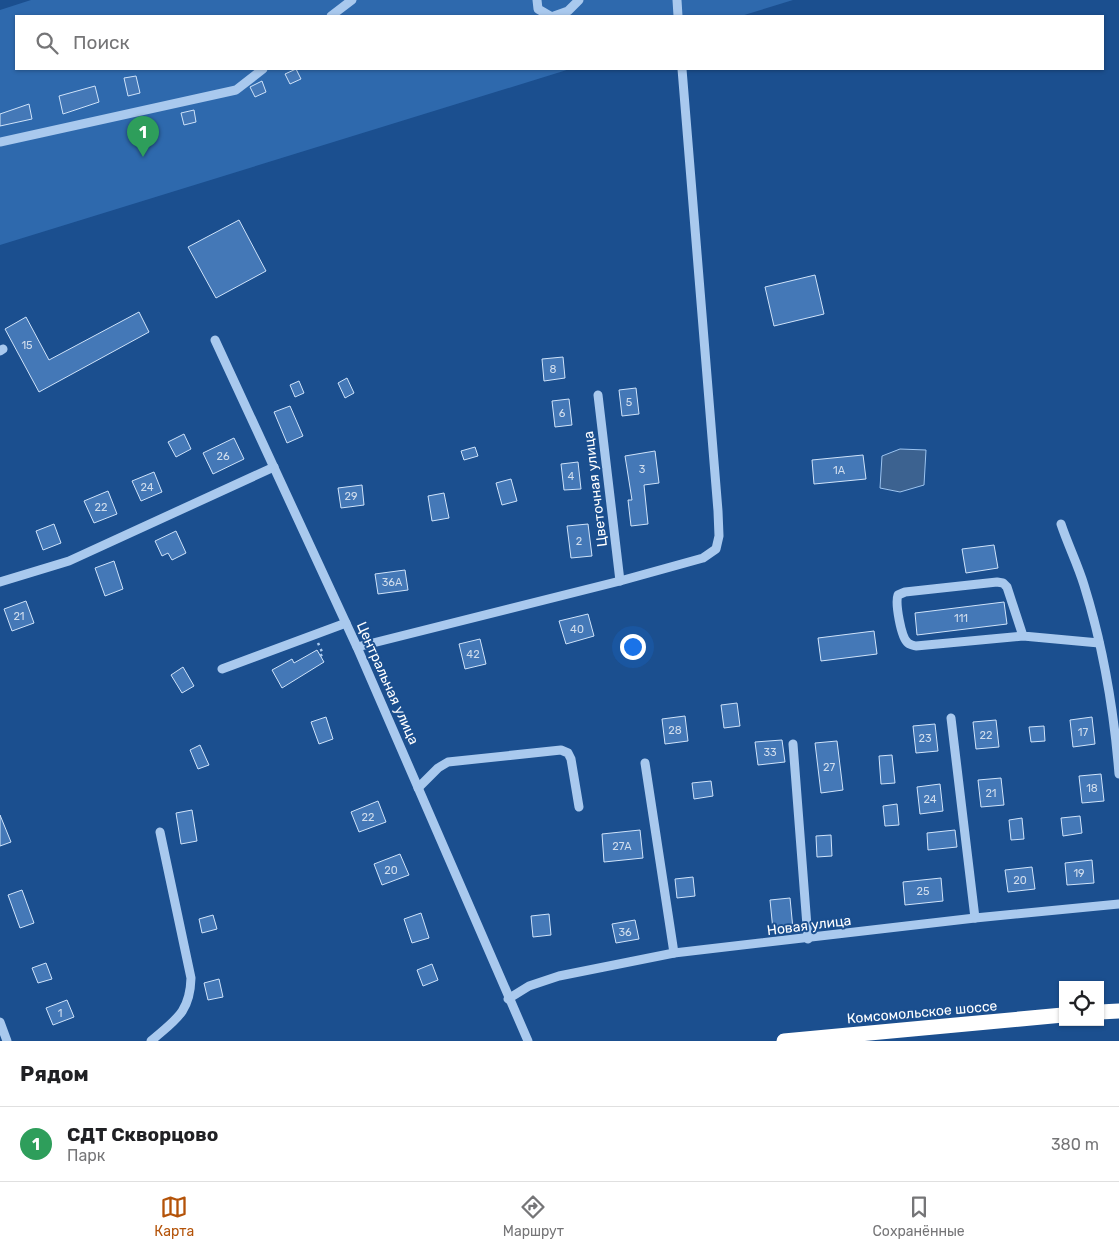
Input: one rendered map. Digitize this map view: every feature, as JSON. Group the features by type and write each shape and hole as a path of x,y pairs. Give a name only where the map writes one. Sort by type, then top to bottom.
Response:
{"highway":[{"path":"1104,1012 1119,1010"},
{"name":"Комсомольское шоссе","path":"784,1041 1059,1015"}],"street":[{"path":"332,15 352,0"},
{"path":"536,0 538,9 550,15"},
{"path":"555,15 568,10 580,0"},
{"path":"677,0 678,15"},
{"path":"0,142 236,90 262,70"},
{"path":"357,647 620,581 704,558 716,549 719,536 682,70"},
{"name":"Центральная улица","path":"215,340 357,647 508,999 528,1041"},
{"name":"Цветочная улица","path":"598,395 620,581"},
{"path":"0,582 69,561 274,467"},
{"path":"1061,524 1084,584 1099,643 1117,732 1119,774"},
{"path":"1024,636 1007,587 1003,583 997,582 905,592 898,595 896,601 904,638 908,644 916,646 1024,636 1099,643"},
{"path":"222,669 346,623"},
{"path":"951,718 975,918"},
{"path":"793,744 808,939"},
{"path":"418,788 438,768 448,762 561,750 568,753 571,759 579,807"},
{"path":"645,763 674,953"},
{"path":"151,1041 176,1019 188,1004 190,995 190,978 160,832"},
{"name":"Новая улица","path":"508,999 529,986 559,976 674,953 808,939 975,918 1119,904"},
{"path":"0,1022 7,1041"}],"path":[{"path":"314,635 324,654 320,656"}],"shaded area":[{"path":"31,0 793,0 744,15 15,15 15,70 567,70 0,245 0,10"},
{"path":"900,449 926,450 924,485 900,492 880,488 882,456"}],"building":[{"path":"296,70 301,79 290,84 285,74"},
{"path":"136,76 140,93 128,96 124,78"},
{"path":"262,81 266,92 255,97 250,87"},
{"path":"95,86 99,102 63,114 59,96"},
{"path":"29,104 32,119 0,126 0,114"},
{"path":"194,110 196,122 184,125 181,113"},
{"path":"239,220 266,271 216,298 188,247"},
{"path":"815,275 824,314 774,326 765,287"},
{"path":"139,312 149,332 39,392 5,329 26,317 49,360"},
{"path":"563,357 565,378 544,381 542,359"},
{"path":"347,378 354,393 345,398 338,383"},
{"path":"299,381 304,393 295,397 290,385"},
{"path":"636,388 639,414 622,416 619,390"},
{"path":"569,399 572,425 555,427 552,401"},
{"path":"290,406 303,436 287,443 274,412"},
{"path":"184,434 191,449 176,457 168,442"},
{"path":"234,438 244,459 213,474 203,453"},
{"path":"475,447 478,456 464,460 461,451"},
{"path":"655,451 659,483 644,485 648,524 631,526 628,500 632,500 625,456"},
{"path":"863,455 866,479 814,484 812,460"},
{"path":"578,462 581,489 564,490 561,464"},
{"path":"154,472 162,492 141,501 132,481"},
{"path":"511,479 517,501 502,505 496,483"},
{"path":"362,485 364,505 341,508 338,488"},
{"path":"108,491 117,514 94,523 84,501"},
{"path":"444,493 449,518 432,521 428,496"},
{"path":"54,524 61,543 43,550 36,531"},
{"path":"588,524 592,556 571,558 567,526"},
{"path":"176,531 186,553 172,560 168,553 162,556 155,541"},
{"path":"994,545 998,568 966,573 962,549"},
{"path":"114,561 123,589 105,596 95,568"},
{"path":"405,570 408,590 378,594 375,574"},
{"path":"26,601 34,623 12,631 4,609"},
{"path":"1004,602 1007,624 917,635 915,613"},
{"path":"588,614 594,636 566,644 559,621"},
{"path":"874,631 877,654 821,661 818,638"},
{"path":"480,639 486,664 465,669 459,644"},
{"path":"317,650 324,662 282,688 272,670 292,659 294,663"},
{"path":"183,667 194,686 182,693 171,675"},
{"path":"737,703 740,726 724,728 721,705"},
{"path":"685,716 688,741 665,744 662,719"},
{"path":"326,717 333,739 319,744 311,722"},
{"path":"1092,717 1095,744 1073,747 1070,720"},
{"path":"996,720 999,747 976,749 973,722"},
{"path":"935,724 938,751 916,753 913,726"},
{"path":"1044,726 1045,741 1031,742 1029,727"},
{"path":"782,740 785,762 758,765 755,742"},
{"path":"837,741 843,790 821,793 815,743"},
{"path":"200,745 209,765 198,769 190,750"},
{"path":"892,755 895,783 881,784 879,756"},
{"path":"1101,774 1104,801 1082,803 1079,776"},
{"path":"1001,778 1004,805 981,807 978,780"},
{"path":"711,781 713,796 694,799 692,783"},
{"path":"940,784 943,811 920,814 917,787"},
{"path":"378,801 386,822 359,832 351,812"},
{"path":"897,804 899,825 885,826 883,806"},
{"path":"192,810 197,841 181,844 176,813"},
{"path":"0,815 11,842 0,846"},
{"path":"1080,816 1082,833 1063,836 1061,818"},
{"path":"1022,818 1024,839 1011,840 1009,820"},
{"path":"640,830 643,858 604,862 602,834"},
{"path":"955,830 957,847 928,850 927,833"},
{"path":"831,835 832,856 817,857 816,836"},
{"path":"400,854 409,875 382,885 374,864"},
{"path":"1092,860 1094,883 1067,885 1065,863"},
{"path":"1032,867 1035,889 1008,892 1005,870"},
{"path":"693,877 695,896 677,898 675,879"},
{"path":"941,878 943,901 905,905 903,882"},
{"path":"22,890 34,923 20,928 8,895"},
{"path":"790,898 793,929 773,930 770,900"},
{"path":"421,913 429,938 412,943 404,919"},
{"path":"549,914 551,935 533,937 531,916"},
{"path":"213,915 217,929 202,933 199,919"},
{"path":"635,920 639,939 616,943 612,924"},
{"path":"46,963 52,979 38,983 32,968"},
{"path":"432,964 438,980 423,986 417,970"},
{"path":"219,979 223,997 208,1000 204,983"},
{"path":"67,1000 74,1017 53,1025 46,1008"}],"place":[{"name":"СДТ Скворцово","path":"143,157"}]}
